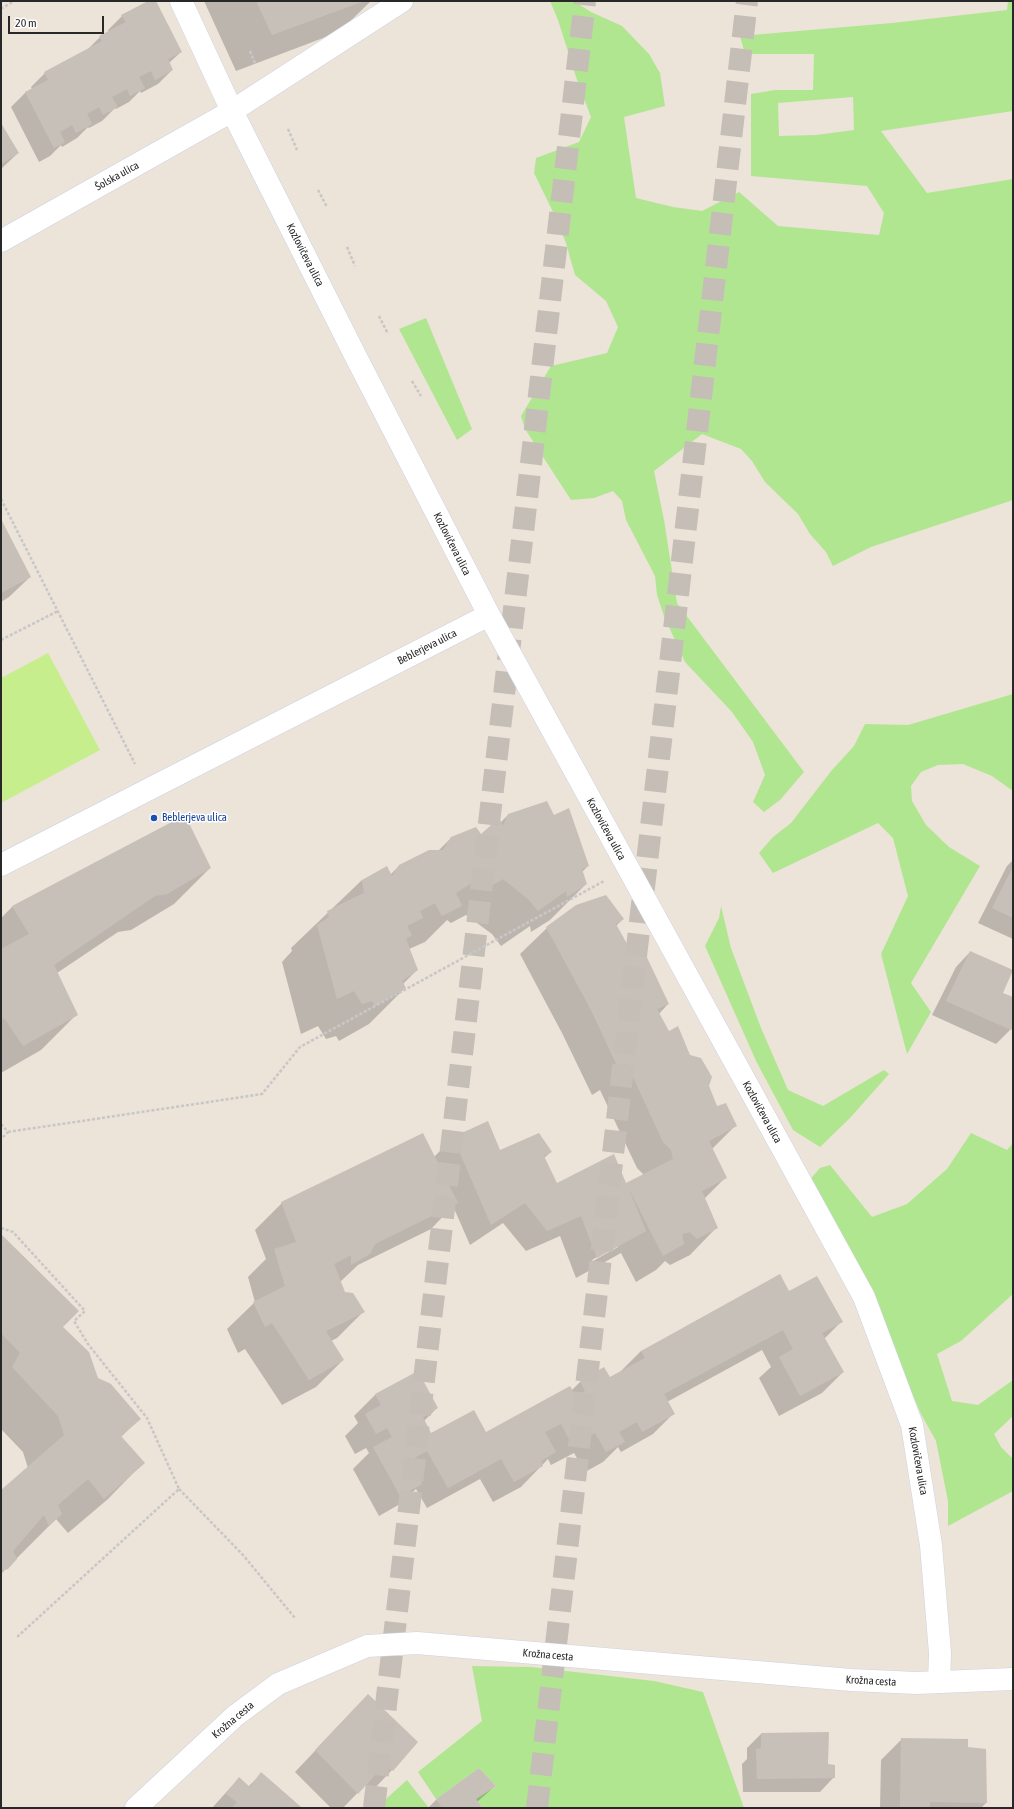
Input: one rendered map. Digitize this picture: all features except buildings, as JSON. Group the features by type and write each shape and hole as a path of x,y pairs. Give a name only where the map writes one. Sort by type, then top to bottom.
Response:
{"street":[{"name":"Kozlovičeva ulica","path":"181,1 232,111 359,364 489,615 864,1297 912,1425 928,1522 940,1653 940,1682"},
{"name":"Šolska ulica","path":"1,241 232,111 402,1"},
{"name":"Beblerjeva ulica","path":"1,865 489,615"},
{"name":"Krožna cesta","path":"136,1808 235,1716 278,1684 366,1646 417,1643 851,1680 940,1682 1013,1679"}],"path":[{"path":"1,10 14,1"},
{"path":"250,51 256,66"},
{"path":"288,129 297,150"},
{"path":"318,190 327,208"},
{"path":"347,247 355,266"},
{"path":"379,316 388,334"},
{"path":"412,381 421,396"},
{"path":"1,499 148,790"},
{"path":"1,640 58,612"},
{"path":"1,1139 8,1132 262,1094 300,1047 628,868"},
{"path":"1,1124 8,1132"},
{"path":"1,1228 13,1232 85,1311 74,1320 88,1344 147,1418 178,1489 243,1555 295,1618"},
{"path":"16,1638 178,1489"}],"green space":[{"path":"550,1 574,1 591,12 622,26 649,54 660,73 665,106 624,117 636,198 673,207 702,211 739,192 778,226 879,235 884,213 867,186 751,176 751,94 775,90 813,90 814,54 745,54 740,36 892,23 1007,10 1008,1 1013,1 1013,111 881,131 927,193 1013,179 1013,500 871,547 833,566 826,552 810,534 798,514 765,482 752,461 741,449 702,434 654,471 664,520 677,603 804,772 780,800 764,812 753,802 765,775 753,742 732,712 685,662 664,616 657,595 655,576 626,520 622,501 613,491 594,498 571,500 525,429 521,416 551,366 607,353 618,327 606,301 575,275 566,243 555,216 534,173 536,158 579,142 591,117 577,80 558,20","holes":["853,97 854,130 816,135 779,136 778,103"]},
{"path":"426,318 472,429 457,440 399,329"},
{"path":"48,653 100,750 1,803 1,678"},
{"path":"1013,694 1013,791 992,776 963,764 938,765 921,772 911,786 912,801 926,825 949,847 980,866 911,983 931,1012 907,1054 881,954 908,896 893,838 878,823 773,873 759,853 773,837 791,823 832,770 854,746 865,724 908,725"},
{"path":"721,906 731,948 761,1028 788,1090 823,1106 884,1070 889,1074 850,1118 820,1147 793,1130 757,1063 705,946 719,918"},
{"path":"971,1133 1007,1150 1013,1143 1013,1294 961,1341 937,1354 952,1401 978,1405 1013,1380 1013,1416 994,1434 1001,1447 1013,1459 1013,1491 948,1526 948,1501 936,1441 921,1414 899,1365 807,1183 820,1168 830,1165 872,1217 907,1204 947,1169"},
{"path":"472,1666 531,1667 654,1681 703,1692 744,1808 483,1808 476,1799 496,1786 479,1768 436,1799 418,1772 482,1721"},
{"path":"407,1780 429,1808 376,1808"}],"tunnel":[{"path":"374,1808 585,1"},
{"path":"537,1808 747,1"}],"place":[{"name":"Beblerjeva ulica","path":"154,818"}]}
